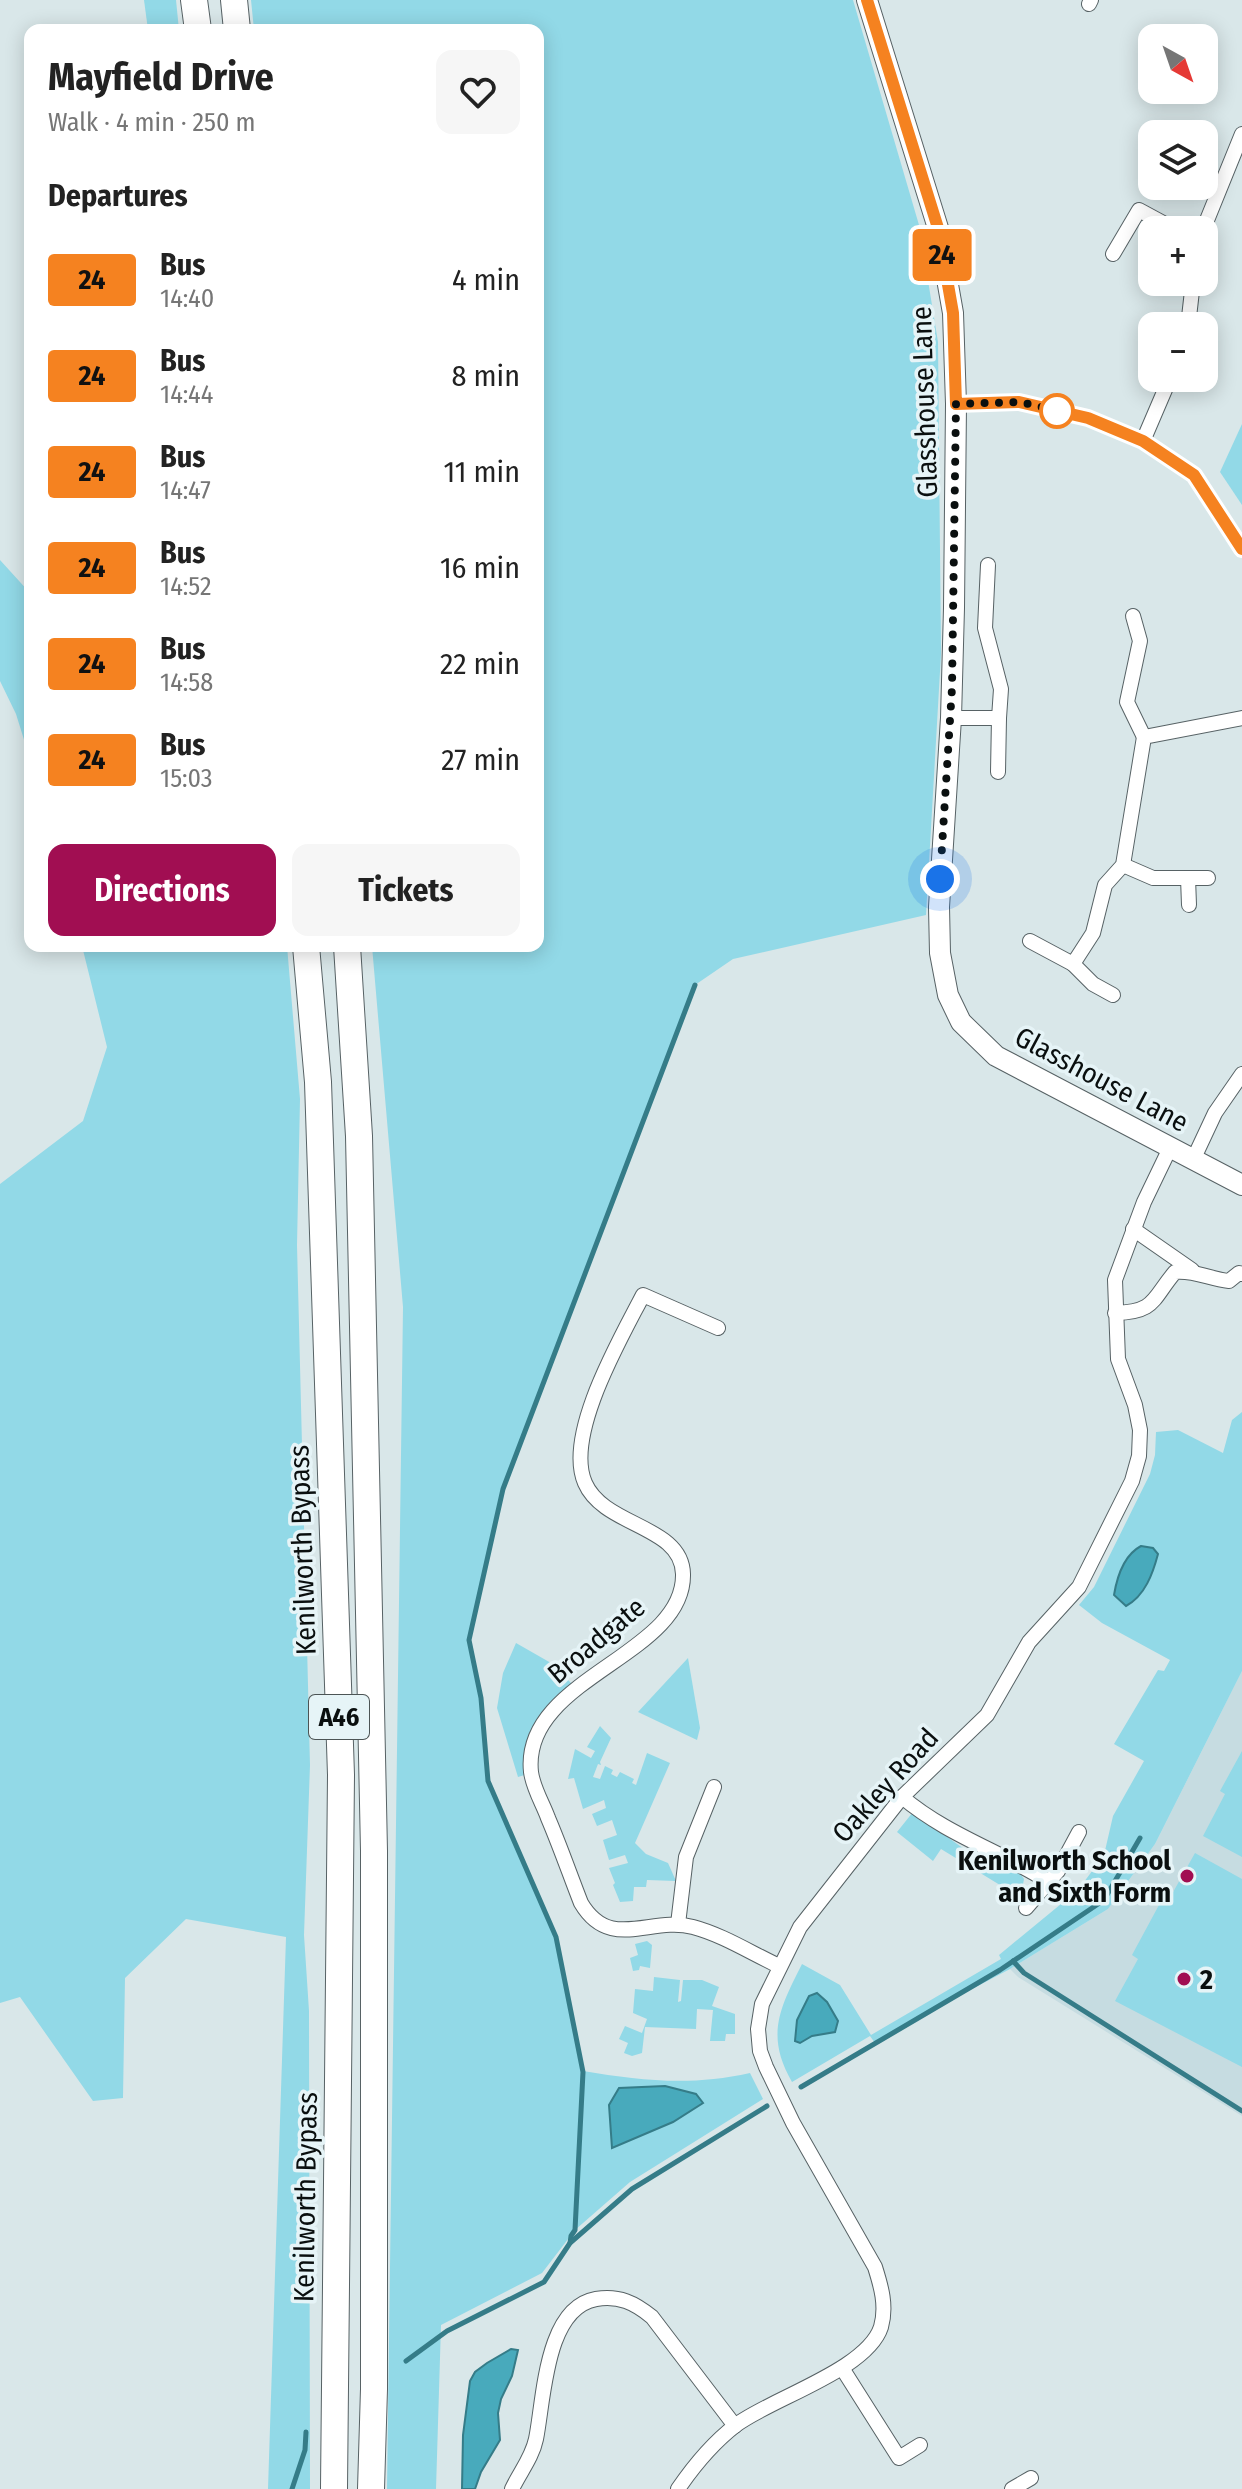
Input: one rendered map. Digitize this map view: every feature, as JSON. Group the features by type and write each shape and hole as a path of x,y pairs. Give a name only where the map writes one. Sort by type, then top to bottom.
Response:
{"highway":[{"path":"194,0 197,24"},
{"path":"234,0 236,24"},
{"name":"Kenilworth Bypass","path":"307,952 318,1082 341,1775 334,2489"},
{"name":"A46","path":"347,952 359,1136 374,1835 374,2389 371,2489"}],"street":[{"name":"Glasshouse Lane","path":"867,0 938,228 953,313 956,404 951,718 939,907 940,953 948,995 961,1022 996,1056 1242,1185"},
{"path":"1209,216 1242,134"},
{"path":"1113,254 1139,210 1150,216"},
{"path":"1143,441 1164,392"},
{"path":"956,404 1019,402 1088,418 1143,441 1194,475 1242,549"},
{"path":"988,565 985,628 1001,689 998,772"},
{"path":"1073,964 1093,933 1105,885 1123,865 1144,737 1127,702 1140,641 1133,616"},
{"path":"951,718 999,718"},
{"path":"1144,737 1242,718"},
{"path":"1123,865 1153,878 1208,878"},
{"path":"1188,878 1189,905"},
{"path":"1030,941 1073,964 1093,984 1113,995"},
{"path":"1193,1160 1215,1113 1242,1074"},
{"name":"Oakley Road","path":"842,2368 880,2330 884,2314 883,2290 875,2267 793,2123 760,2051 758,2029 762,2004 800,1927 902,1797 987,1715 1029,1642 1079,1587 1132,1481 1139,1456 1140,1430 1135,1405 1118,1359 1115,1280 1133,1229 1170,1148"},
{"path":"1133,1229 1192,1270 1212,1280 1229,1281 1241,1271"},
{"path":"1115,1313 1144,1310 1156,1301 1175,1272 1192,1270"},
{"name":"Broadgate","path":"718,1328 643,1295 601,1378 590,1408 581,1456 584,1482 607,1510 655,1534 673,1547 681,1559 682,1586 671,1609 647,1637 627,1654 586,1679 557,1708 536,1738 531,1773 589,1917 615,1931 678,1924 698,1928 779,1966"},
{"path":"678,1924 686,1857 714,1787"},
{"path":"902,1797 950,1832 1024,1866 1049,1882"},
{"path":"1026,1908 1049,1882 1079,1832"},
{"path":"512,2489 530,2457 545,2375 559,2332 571,2313 590,2300 622,2299 639,2306 652,2317 735,2426"},
{"path":"679,2488 696,2465 735,2426 842,2368 899,2458 920,2445"},
{"path":"1012,2489 1031,2478"}],"shaded area":[{"path":"144,0 176,0 178,24 147,24"},
{"path":"251,0 853,0 919,225 938,342 941,654 926,915 733,959 695,985 503,1489 469,1640 481,1698 488,1781 556,1937 583,2071 667,2081 708,2080 750,2073 763,2099 630,2182 575,2230 542,2273 441,2325 436,2489 387,2489 403,1307 373,952 544,952 544,24 253,24"},
{"path":"1242,424 1242,505 1220,472"},
{"path":"0,560 24,586 24,740 0,681"},
{"path":"83,952 288,952 300,1099 297,1245 310,1765 304,1935 309,2011 310,2489 268,2489 286,1937 186,1919 125,1978 123,2098 93,2101 20,1997 0,2003 0,1184 83,1121 107,1047"},
{"path":"1242,1412 1242,1671 1155,1844 1108,1909 1010,1969 875,2043 870,2036 792,2082 779,2050 777,2036 782,2008 802,1964 840,1985 871,2035 1001,1959 999,1955 1078,1890 1104,1855 1113,1816 1144,1761 1114,1744 1158,1670 1164,1671 1170,1660 1102,1623 1079,1605 1094,1587 1150,1474 1156,1432 1178,1430 1223,1453 1232,1420"},
{"path":"1141,1546 1153,1548 1158,1554 1143,1590 1126,1606 1114,1595 1117,1581 1126,1561"},
{"path":"516,1643 551,1663 576,1688 546,1722 531,1773 518,1777 497,1708 503,1673"},
{"path":"688,1658 700,1728 697,1740 638,1712"},
{"name":"Kenilworth School and Sixth Form","path":"1242,1671 1242,2116 1018,1977 1010,1969 1108,1909 1155,1844"},
{"path":"600,1726 611,1738 593,1777 600,1779 605,1766 613,1770 611,1774 617,1777 620,1772 634,1779 632,1783 636,1785 647,1753 670,1763 635,1843 646,1854 668,1863 676,1881 647,1880 646,1887 634,1887 633,1901 620,1902 613,1885 615,1883 609,1868 628,1863 625,1855 609,1860 603,1840 617,1835 612,1820 597,1826 592,1814 606,1808 604,1800 583,1809 574,1778 568,1779 575,1749 591,1758 595,1751 587,1747"},
{"path":"1242,1751 1242,1857 1203,1836 1225,1794 1220,1791"},
{"path":"913,1812 964,1849 1019,1872 1024,1879 1021,1895 941,1849 933,1861 897,1832"},
{"name":"2","path":"1195,1853 1242,1879 1242,2067 1115,2001 1138,1959 1132,1955 1166,1892 1172,1894"},
{"path":"647,1941 652,1945 650,1968 640,1966 639,1970 633,1971 630,1958 638,1955 635,1944"},
{"path":"654,1977 680,1980 678,2002 681,2001 683,1980 702,1980 719,1987 712,2006 735,2014 735,2034 726,2034 725,2041 710,2041 713,2010 697,2009 696,2029 645,2027 642,2053 632,2056 624,2053 628,2043 619,2039 625,2026 642,2033 647,2019 633,2013 635,1989 653,1991"},
{"path":"817,1993 827,2002 838,2021 835,2032 812,2036 800,2043 795,2041 797,2020 809,1996"},
{"path":"665,2086 696,2094 703,2103 673,2122 612,2148 609,2105 619,2088"},
{"path":"511,2349 518,2350 498,2413 500,2440 475,2489 462,2489 463,2435 470,2381 475,2372"}],"waterway":[{"path":"570,2243 575,2230 583,2072 556,1937 488,1781 481,1698 469,1640 503,1489 695,985"},
{"path":"801,2087 1000,1970 1104,1900 1140,1838"},
{"path":"1013,1961 1024,1973 1242,2111"},
{"path":"406,2361 447,2331 544,2282 570,2243 632,2189 767,2106"},
{"path":"292,2489 305,2450 306,2432"}],"bus line":[{"name":"24","path":"867,0 938,228 953,313 956,404 1019,402 1088,418 1143,441 1194,475 1242,549"}],"place":[{"name":"Kenilworth School and Sixth Form","path":"1187,1876"},
{"name":"2","path":"1184,1979"}],"route":[{"path":"940,879 952,688 956,404 1019,402 1065,412 1057,411"}]}
